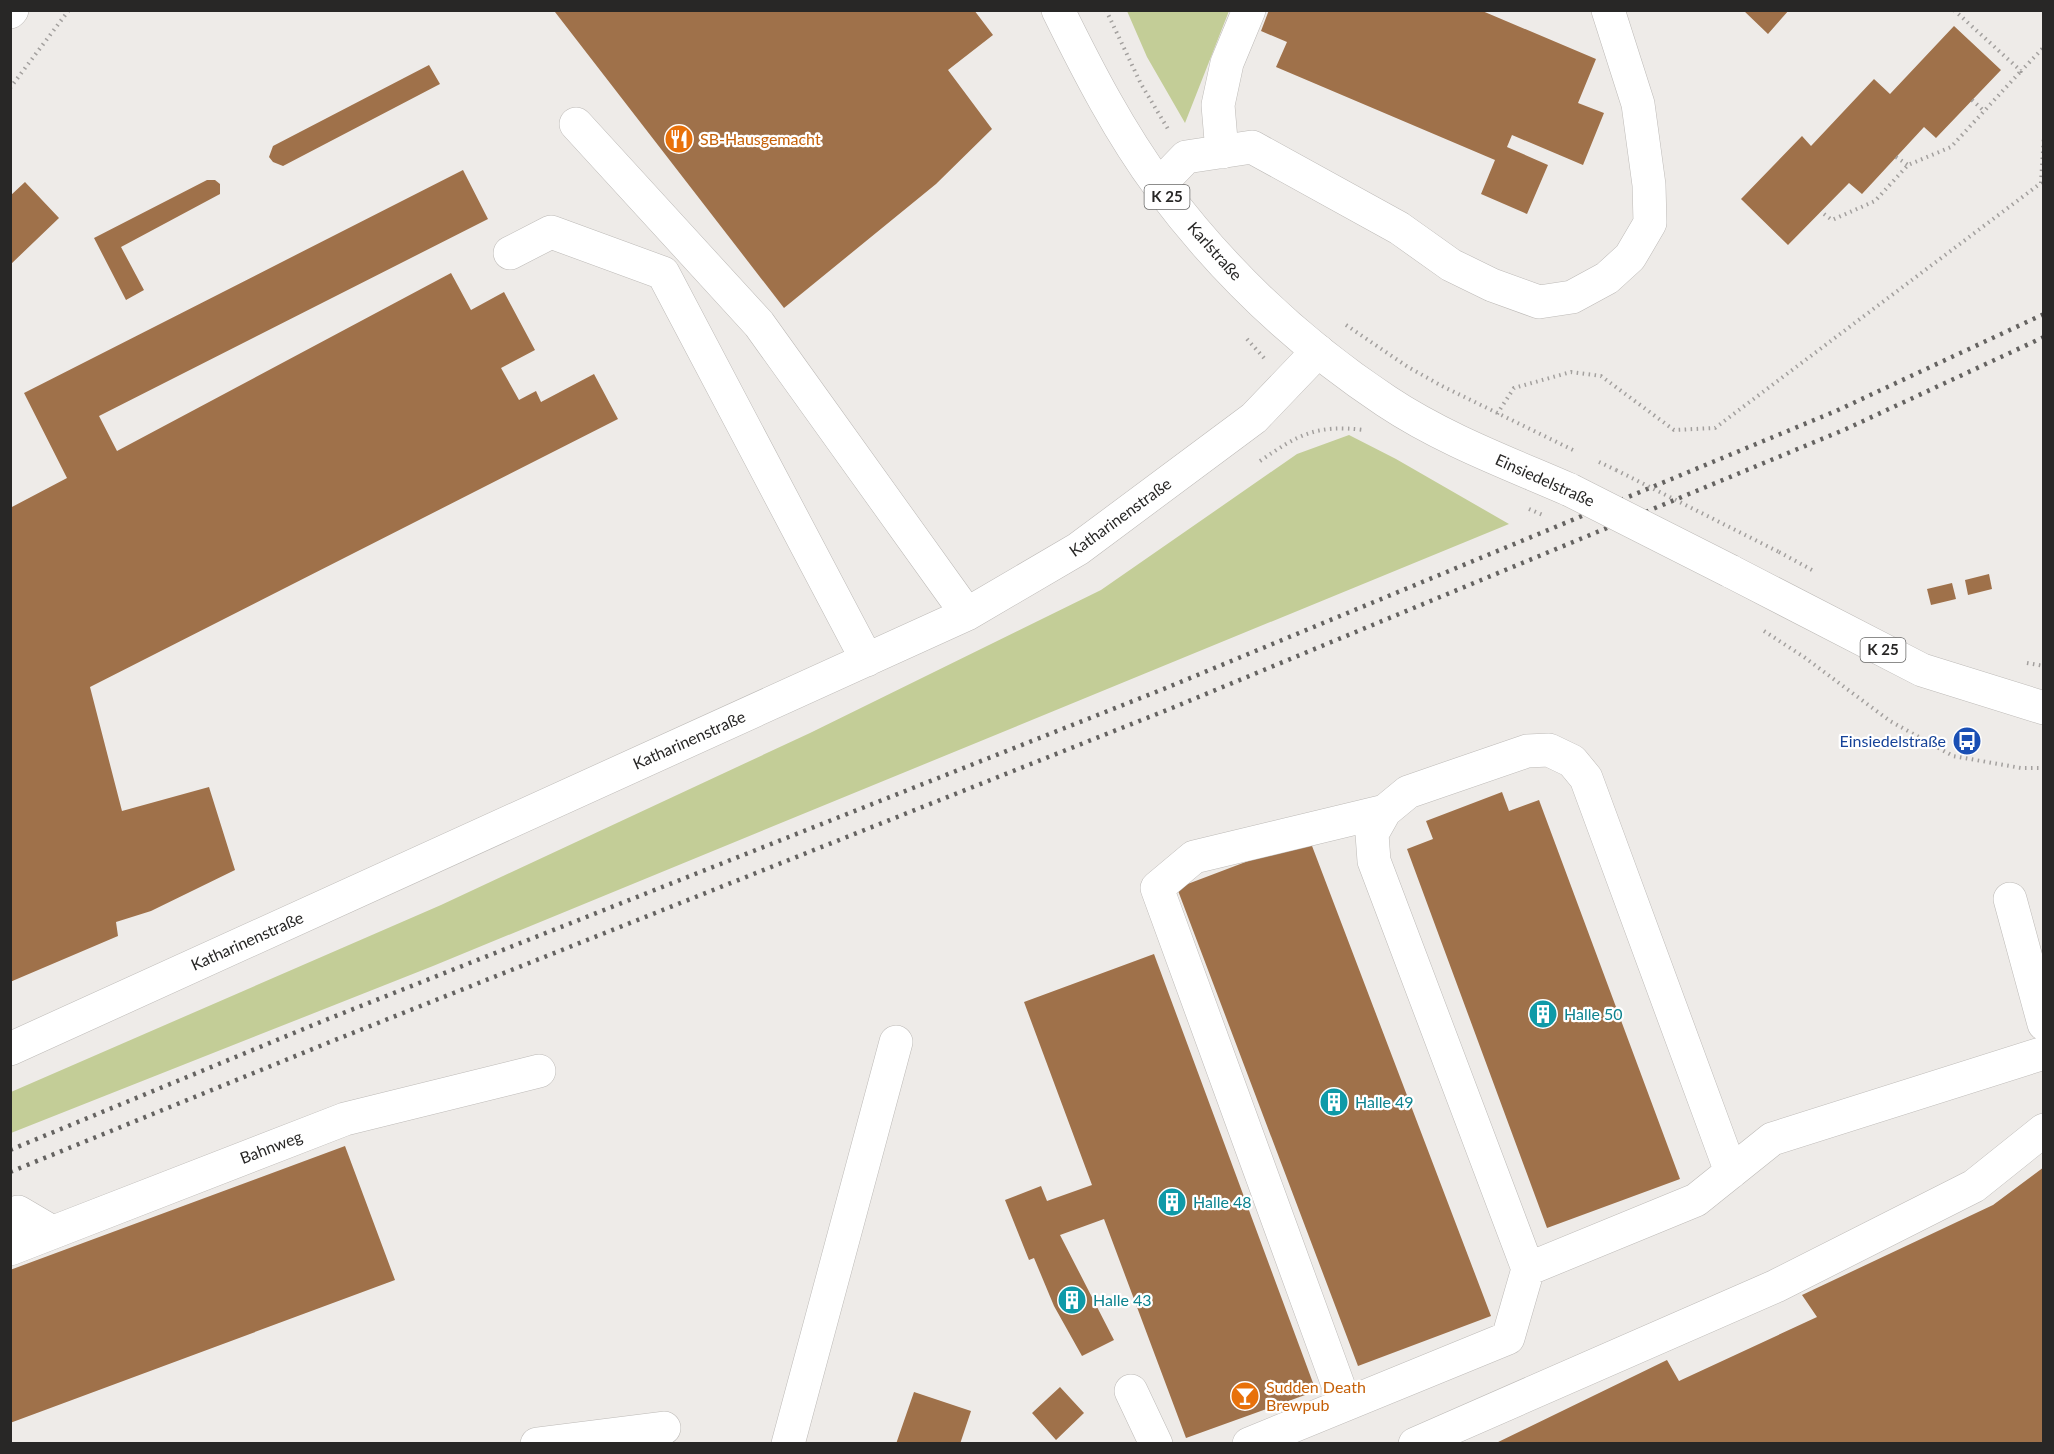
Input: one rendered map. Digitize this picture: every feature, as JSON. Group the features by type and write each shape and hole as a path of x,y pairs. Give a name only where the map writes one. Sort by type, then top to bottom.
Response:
{"street":[{"name":"Karlstraße","path":"1058,10 1085,65 1159,186 1199,236 1235,274 1318,351"},
{"path":"1222,152 1218,105 1227,63 1249,10"},
{"path":"1159,186 1186,157 1252,147 1399,228 1451,265 1492,285 1539,302 1572,297 1607,278 1630,257 1650,223 1649,185 1638,104 1608,10"},
{"path":"576,124 759,324 967,614"},
{"path":"510,253 550,232 663,273 867,660"},
{"name":"Katharinenstraße","path":"10,1049 967,614 1078,549 1254,418 1318,351"},
{"name":"Einsiedelstraße","path":"1318,351 1387,401 1424,423 1481,452 1570,490 1922,670 2043,708"},
{"path":"1249,1443 1508,1338 1528,1269 1374,861 1372,834 1385,811 1408,792 1527,751 1549,750 1572,761 1586,778 1731,1172"},
{"path":"1346,1404 1157,888 1194,857 1385,811"},
{"path":"2010,898 2043,1024"},
{"path":"788,1443 896,1042"},
{"path":"1528,1269 1696,1200 1772,1139 2043,1053"},
{"name":"Bahnweg","path":"10,1249 345,1119 539,1071"},
{"path":"1415,1443 1776,1286 1974,1186 2043,1130"},
{"path":"10,1215 18,1212 52,1232"},
{"path":"1131,1391 1156,1443"},
{"path":"537,1443 664,1428"}],"path":[{"path":"10,88 69,10"},
{"path":"1106,10 1141,84 1186,157"},
{"path":"1954,10 2021,71"},
{"path":"1824,214 1832,220 1875,201 1908,165 1951,147 2043,47"},
{"path":"1972,100 1984,111"},
{"path":"1497,414 1514,387 1571,372 1601,376 1674,429 1715,428 2041,183 2043,135"},
{"path":"1896,157 1908,165"},
{"path":"1339,320 1408,367 1497,414 1584,455"},
{"path":"1595,460 1779,552 1818,574"},
{"path":"1754,625 1804,657 1890,721 1953,756 2021,768 2043,768"},
{"path":"2021,662 2043,666"}],"green space":[{"path":"1127,11 1229,11 1185,123 1147,57"},
{"path":"1349,435 1396,459 1509,524 433,966 11,1133 11,1092 441,905 810,733 1101,590 1297,454"}],"building":[{"path":"557,10 974,10 993,35 948,70 992,129 936,184 784,308 555,12"},
{"path":"1269,10 1480,10 1596,59 1578,103 1604,113 1583,165 1512,135 1507,147 1548,165 1527,214 1481,194 1495,160 1276,67 1287,42 1261,31"},
{"path":"1743,10 1789,10 1768,34"},
{"path":"1954,26 2001,70 1936,138 1924,127 1862,194 1849,183 1788,245 1741,199 1802,136 1811,146 1874,79 1890,94"},
{"path":"429,65 440,84 283,166 273,162 269,157 273,146"},
{"path":"463,170 488,219 99,416 117,451 451,273 471,310 504,292 535,350 501,368 519,400 536,391 541,402 594,374 618,419 90,687 122,811 209,787 235,870 151,911 116,922 118,936 10,982 10,508 67,478 24,393"},
{"path":"207,180 215,180 220,184 220,194 121,247 144,290 126,300 94,238"},
{"path":"25,182 59,218 10,265 10,196"},
{"path":"1989,574 1992,589 1968,595 1965,580"},
{"path":"1952,583 1956,599 1931,605 1927,589"},
{"name":"Halle 50","path":"1502,792 1509,811 1539,800 1680,1179 1547,1228 1407,849 1433,839 1426,821"},
{"name":"Halle 49","path":"1309,838 1491,1316 1358,1366 1177,888"},
{"name":"Halle 48","path":"1154,954 1316,1391 1186,1438 1104,1219 1060,1235 1114,1340 1082,1356 1054,1306 1034,1258 1029,1260 1005,1200 1041,1186 1047,1201 1092,1185 1024,1002"},
{"path":"345,1146 395,1280 10,1423 10,1270"},
{"path":"2044,1167 2044,1444 1494,1444 1667,1360 1679,1381 1817,1317 1802,1295 1993,1205"},
{"path":"1060,1387 1084,1413 1056,1440 1032,1413"},
{"path":"914,1392 971,1411 960,1444 896,1444"}],"railway":[{"path":"10,1150 323,1021 1166,688 1836,411 2044,314"},
{"path":"10,1172 330,1042 1172,708 1846,429 2044,337"}],"place":[{"name":"SB-Hausgemacht","path":"679,139"},
{"name":"Einsiedelstraße","path":"1967,741"},
{"name":"Halle 50","path":"1543,1014"},
{"name":"Halle 49","path":"1334,1102"},
{"name":"Halle 48","path":"1172,1202"},
{"name":"Halle 43","path":"1072,1300"},
{"name":"Sudden Death Brewpub","path":"1245,1396"}]}
